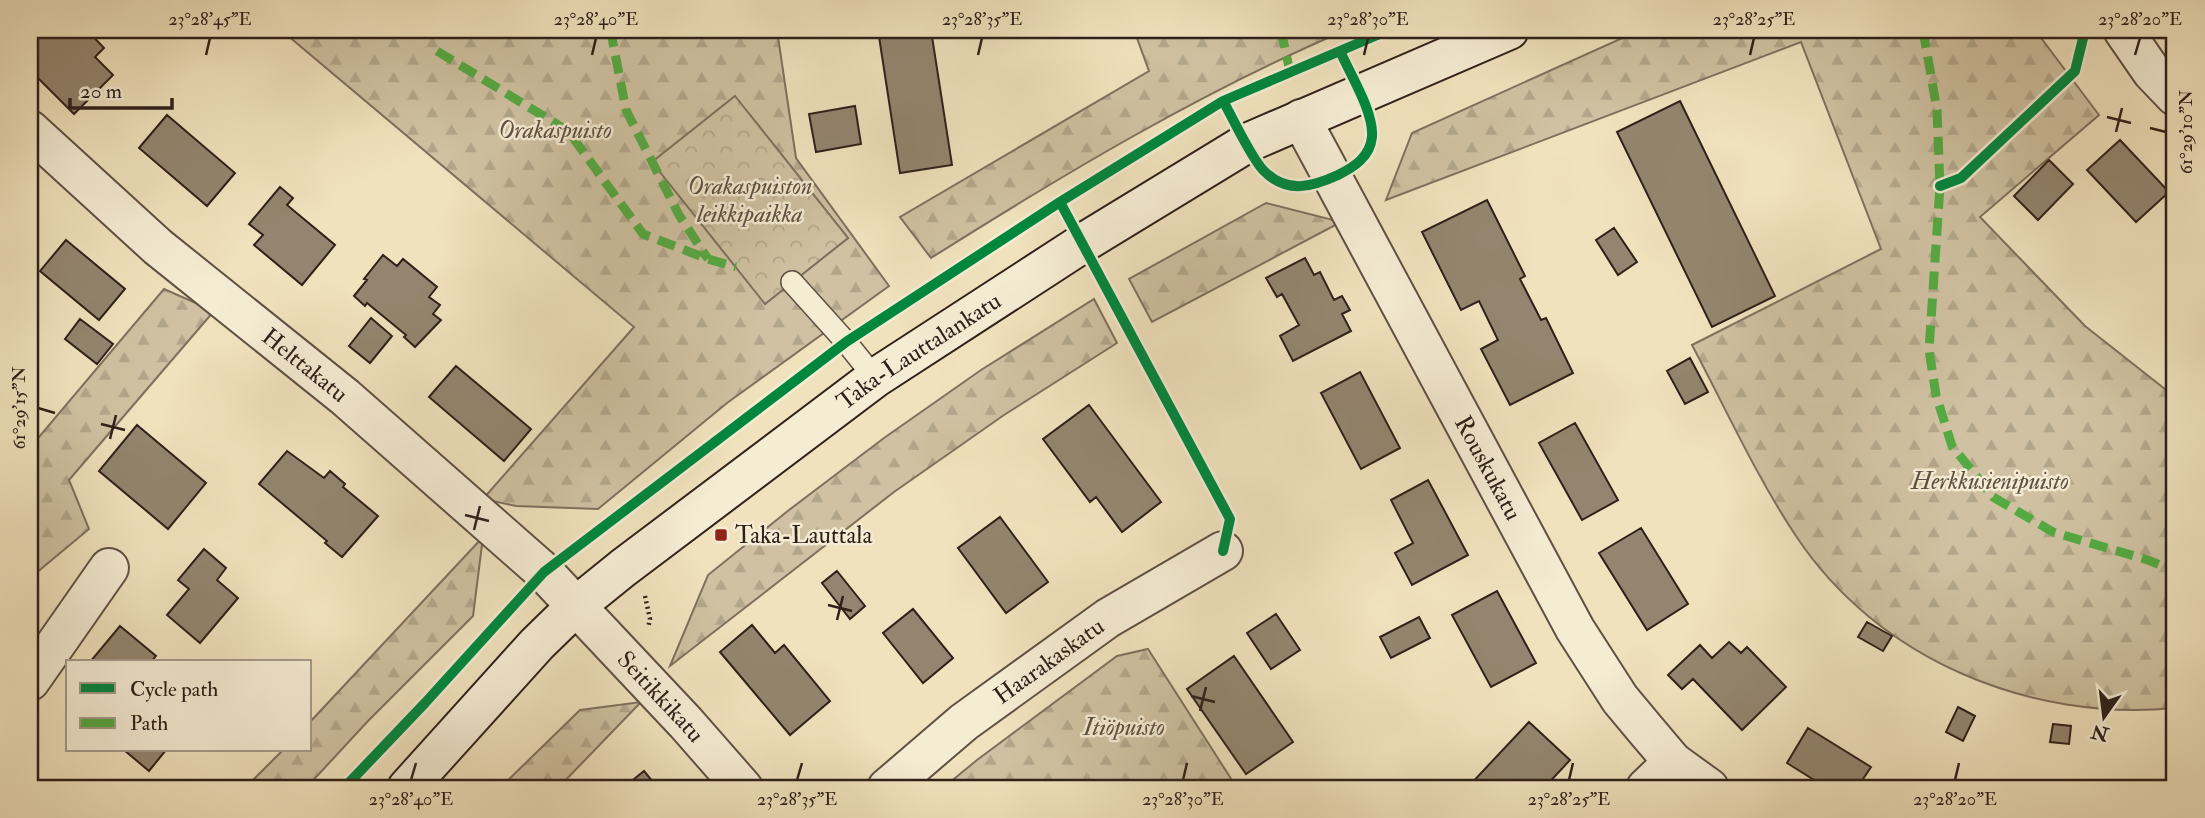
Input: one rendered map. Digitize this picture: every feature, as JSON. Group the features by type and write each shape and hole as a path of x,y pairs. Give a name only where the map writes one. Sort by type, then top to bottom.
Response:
{"street":[{"name":"Taka-Lauttalankatu","path":"407,788 537,644 576,606 875,378 1083,243 1247,143 1509,30"},
{"path":"2123,30 2152,72 2175,96"},
{"name":"Rouskukatu","path":"1301,119 1575,629 1620,699 1673,762 1709,788"},
{"name":"Helttakatu","path":"30,130 158,247 345,397 544,572 576,606"},
{"name":"Haarakaskatu","path":"887,788 964,722 1108,618 1223,551"},
{"path":"30,681 109,568"},
{"name":"Seitikkikatu","path":"576,606 743,788"},
{"path":"1646,788 1673,762"}],"lane":[{"path":"792,282 875,378"}],"path":[{"path":"1354,30 1359,43"},
{"path":"623,568 645,593 650,619 637,671"}],"green space":[{"name":"Orakaspuisto","path":"281,30 777,30 796,158 889,286 727,403 598,509 516,506 483,499 634,327","holes":["735,97 848,238 765,303 653,163"]},
{"path":"1134,30 1346,30 1186,107 931,258 900,217 1149,71"},
{"name":"Herkkusienipuisto","path":"1640,30 2035,30 2099,115 1980,217 2085,326 2175,397 2175,708 2121,710 2067,704 2013,692 1962,674 1914,649 1870,617 1830,580 1796,536 1768,490 1692,345 1881,249 1801,42 1386,200 1412,133"},
{"name":"Orakaspuiston leikkipaikka","path":"735,96 848,238 765,304 652,162"},
{"path":"1266,203 1341,222 1152,322 1129,279"},
{"path":"164,289 214,311 69,480 89,529 30,578 30,440 34,443"},
{"path":"1094,299 1117,343 1004,415 894,492 670,666 708,575 884,438 981,370"},
{"path":"483,537 473,616 368,721 306,788 245,788 281,752 312,752 312,720"},
{"name":"Itiöpuisto","path":"1148,649 1237,788 943,788 1117,656"},
{"path":"641,702 558,788 500,788 580,710"}],"building":[{"path":"30,30 87,30 104,48 95,57 113,75 74,114 30,70"},
{"path":"878,30 931,30 952,165 900,173"},
{"path":"1680,101 1775,296 1712,327 1617,132"},
{"path":"855,106 861,144 816,152 809,114"},
{"path":"167,115 235,173 207,206 139,148"},
{"path":"2120,140 2169,192 2136,222 2087,170"},
{"path":"2049,160 2073,184 2038,220 2014,196"},
{"path":"280,187 293,198 287,205 335,245 302,285 254,245 263,235 249,224"},
{"path":"1487,200 1525,276 1520,279 1541,320 1546,318 1573,373 1510,405 1481,349 1498,340 1479,301 1461,310 1422,232"},
{"path":"1614,228 1637,262 1618,275 1596,240"},
{"path":"66,240 125,289 99,320 40,271"},
{"path":"383,255 397,266 403,259 437,287 429,297 440,305 433,314 441,320 415,347 404,337 406,335 367,303 365,306 354,296"},
{"path":"1305,258 1314,275 1320,272 1334,300 1342,296 1350,310 1342,314 1351,331 1293,361 1280,336 1299,325 1282,294 1277,297 1266,278"},
{"path":"371,318 392,336 370,363 349,346"},
{"path":"80,319 113,344 97,364 65,339"},
{"path":"1690,358 1708,392 1685,404 1667,371"},
{"path":"456,366 531,429 504,461 429,397"},
{"path":"1360,372 1400,448 1361,469 1321,393"},
{"path":"1089,405 1161,502 1122,532 1096,497 1090,502 1043,439"},
{"path":"1575,423 1618,500 1582,520 1539,443"},
{"path":"137,425 206,483 168,529 99,471"},
{"path":"287,451 324,478 330,471 345,484 343,487 378,516 342,557 325,543 327,541 259,484"},
{"path":"1428,480 1468,555 1412,585 1395,553 1413,543 1391,500"},
{"path":"1000,517 1048,582 1006,613 958,548"},
{"path":"1641,528 1688,604 1647,630 1599,553"},
{"path":"204,549 226,568 217,580 238,598 200,643 167,615 189,589 178,580"},
{"path":"837,571 865,606 850,619 822,583"},
{"path":"1497,591 1536,663 1491,687 1452,615"},
{"path":"913,609 953,658 923,683 883,633"},
{"path":"1276,614 1300,650 1271,669 1247,633"},
{"path":"1419,617 1430,638 1391,658 1380,637"},
{"path":"1867,622 1892,636 1883,651 1858,637"},
{"path":"752,625 775,653 784,645 830,701 790,735 720,652"},
{"path":"120,626 156,656 153,660 92,660"},
{"path":"1729,642 1741,653 1747,647 1786,687 1742,730 1693,679 1682,689 1668,675 1700,645 1712,658"},
{"path":"1234,656 1293,742 1246,774 1187,689"},
{"path":"1958,707 1975,716 1963,741 1946,732"},
{"path":"1529,722 1570,760 1544,788 1467,788"},
{"path":"2053,724 2071,726 2069,744 2050,742"},
{"path":"1808,728 1871,767 1857,788 1827,788 1787,763"},
{"path":"126,752 164,752 149,771"},
{"path":"644,771 658,788 623,788"}],"marked path":[{"path":"608,30 612,38 626,110 679,215 708,259"},
{"path":"1281,30 1290,72"},
{"path":"1923,30 1937,110 1940,186 1929,350 1936,395 1952,446 1993,497 2053,532 2148,560 2175,571"},
{"path":"437,51 568,131 643,234 736,267"}],"cycle path":[{"path":"344,788 544,572 846,342 1060,202 1223,101 1389,30"},
{"path":"1940,186 1961,178 2075,71 2085,30"},
{"path":"1223,101 1254,157 1273,178 1291,186 1300,186 1338,175 1365,156 1372,137 1372,127 1365,105 1340,51"},
{"path":"1060,202 1230,519 1223,551"}],"place":[{"name":"Taka-Lauttala","path":"721,535"}]}
